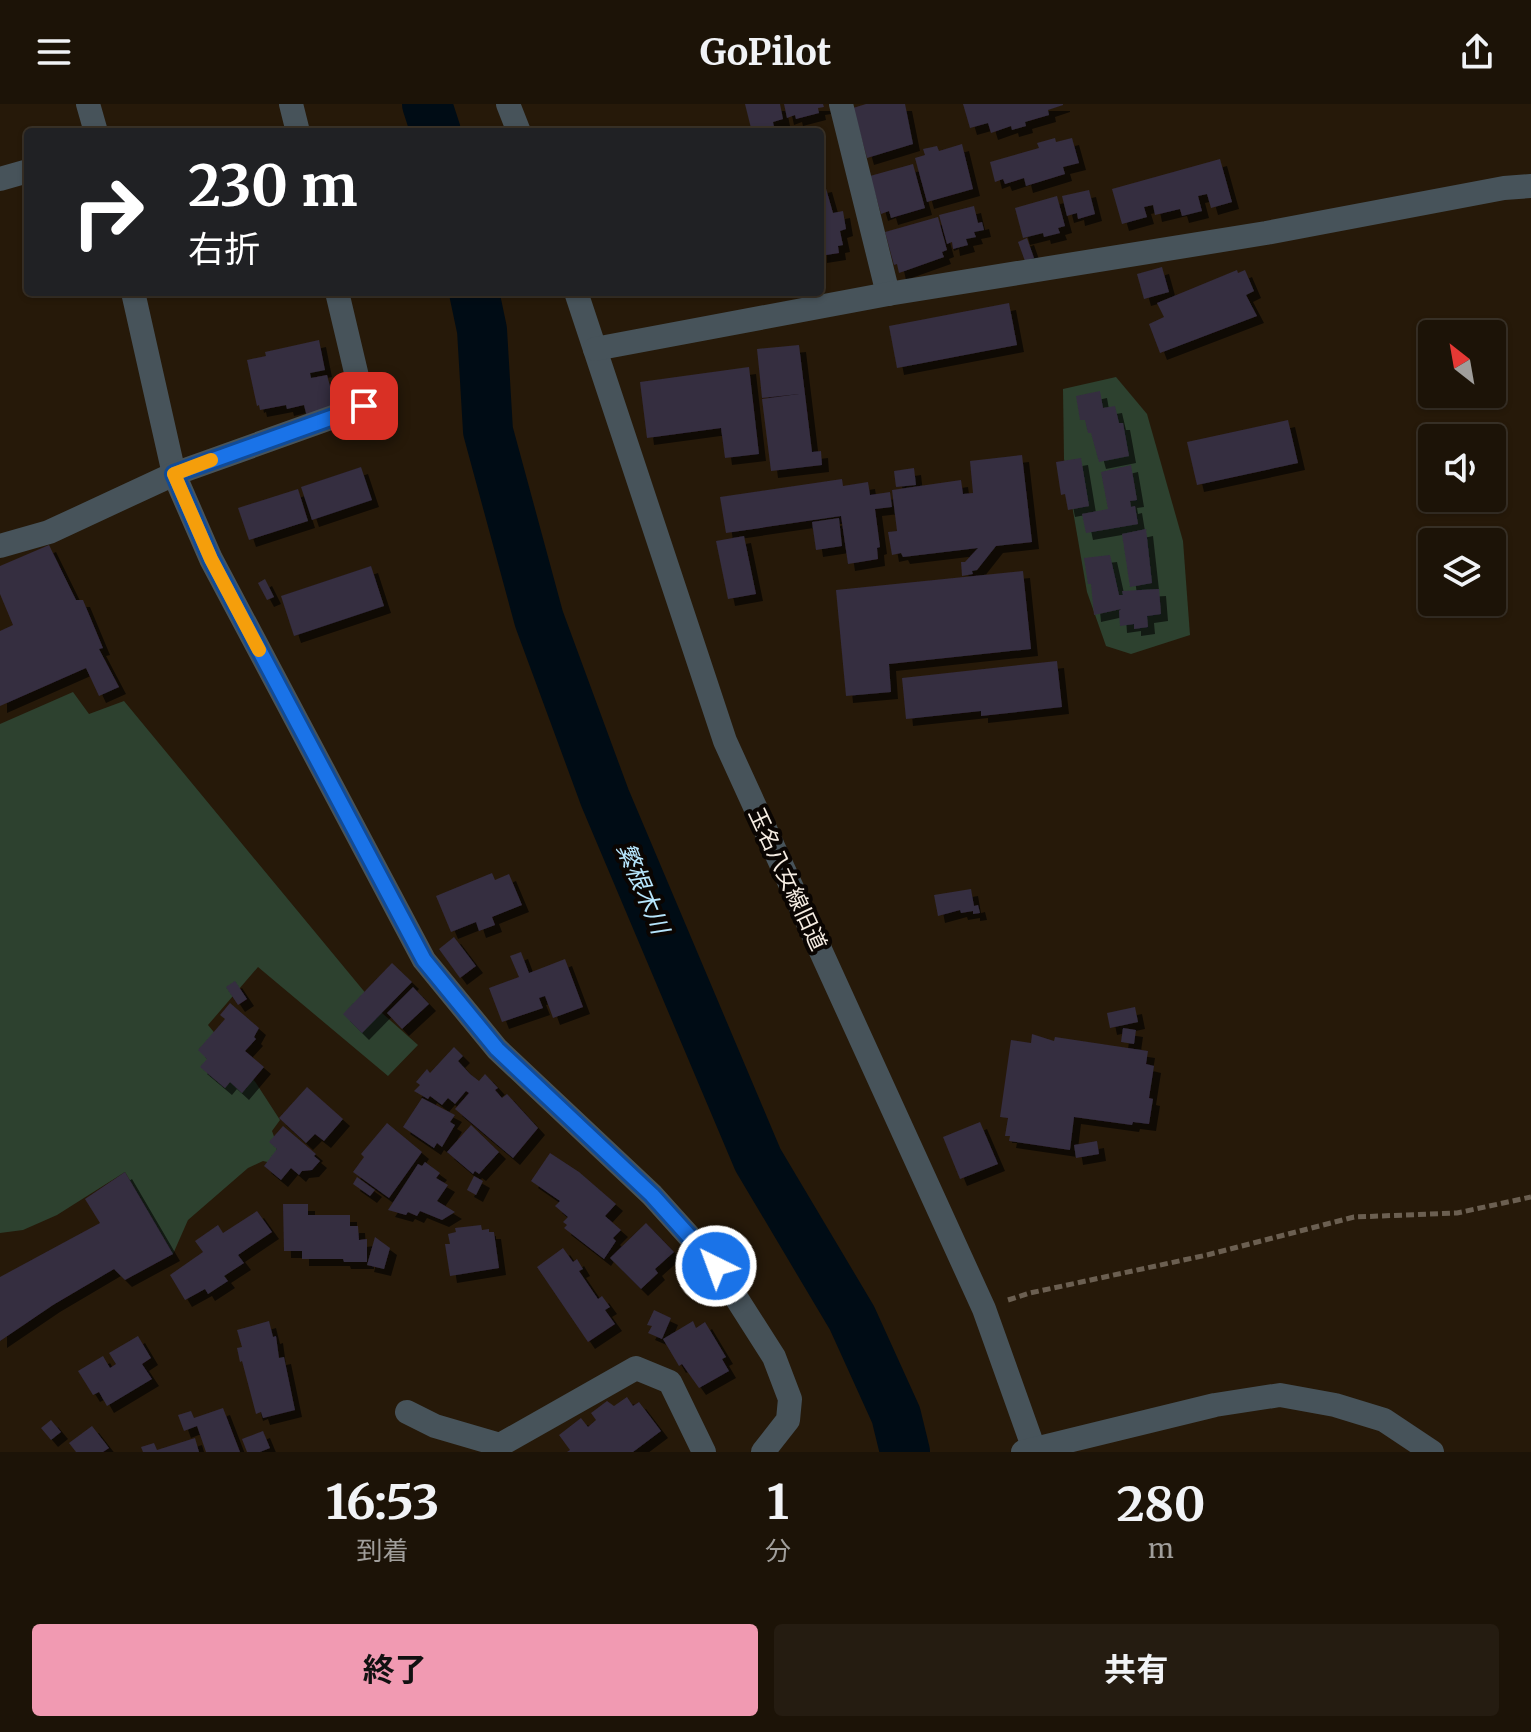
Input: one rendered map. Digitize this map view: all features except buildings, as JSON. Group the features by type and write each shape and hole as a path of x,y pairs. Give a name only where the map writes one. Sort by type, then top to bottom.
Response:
{"street":[{"path":"88,104 95,128"},
{"path":"291,104 297,128"},
{"path":"508,104 517,128"},
{"path":"841,104 888,294"},
{"path":"0,179 24,172"},
{"path":"595,349 888,294 1266,233 1504,188 1531,186"},
{"path":"134,296 174,474 211,559 424,960 497,1049 652,1195 716,1266 774,1357 790,1399 788,1420 763,1452"},
{"path":"0,546 49,532 174,474 364,406 338,296"},
{"name":"玉名八女線旧道","path":"577,296 725,741 984,1309 1030,1451"},
{"path":"407,1412 435,1426 500,1445 636,1368 670,1382 704,1452"},
{"path":"1030,1451 1215,1405 1280,1395 1335,1405 1384,1420 1432,1452"}],"path":[{"path":"984,1309 1030,1293 1207,1255 1354,1217 1457,1213 1531,1197"}],"green space":[{"path":"1116,377 1147,414 1183,541 1190,635 1131,654 1106,646 1087,592 1064,459 1063,389"},
{"path":"73,692 89,714 124,701 382,1013 418,1045 388,1076 258,967 208,1025 256,1083 280,1120 272,1131 285,1166 263,1161 248,1168 188,1220 173,1254 125,1172 57,1215 23,1230 0,1233 0,724"}],"waterway":[{"name":"繁根木川","path":"427,104 435,128"},
{"name":"繁根木川","path":"475,296 482,330 488,431 539,619 605,798 758,1160 852,1318 896,1415 905,1452"}],"slow traffic":[{"path":"211,460 174,474 211,559 259,650"}],"route":[{"path":"364,406 174,474 211,559 424,960 497,1049 652,1195 716,1266"}]}
